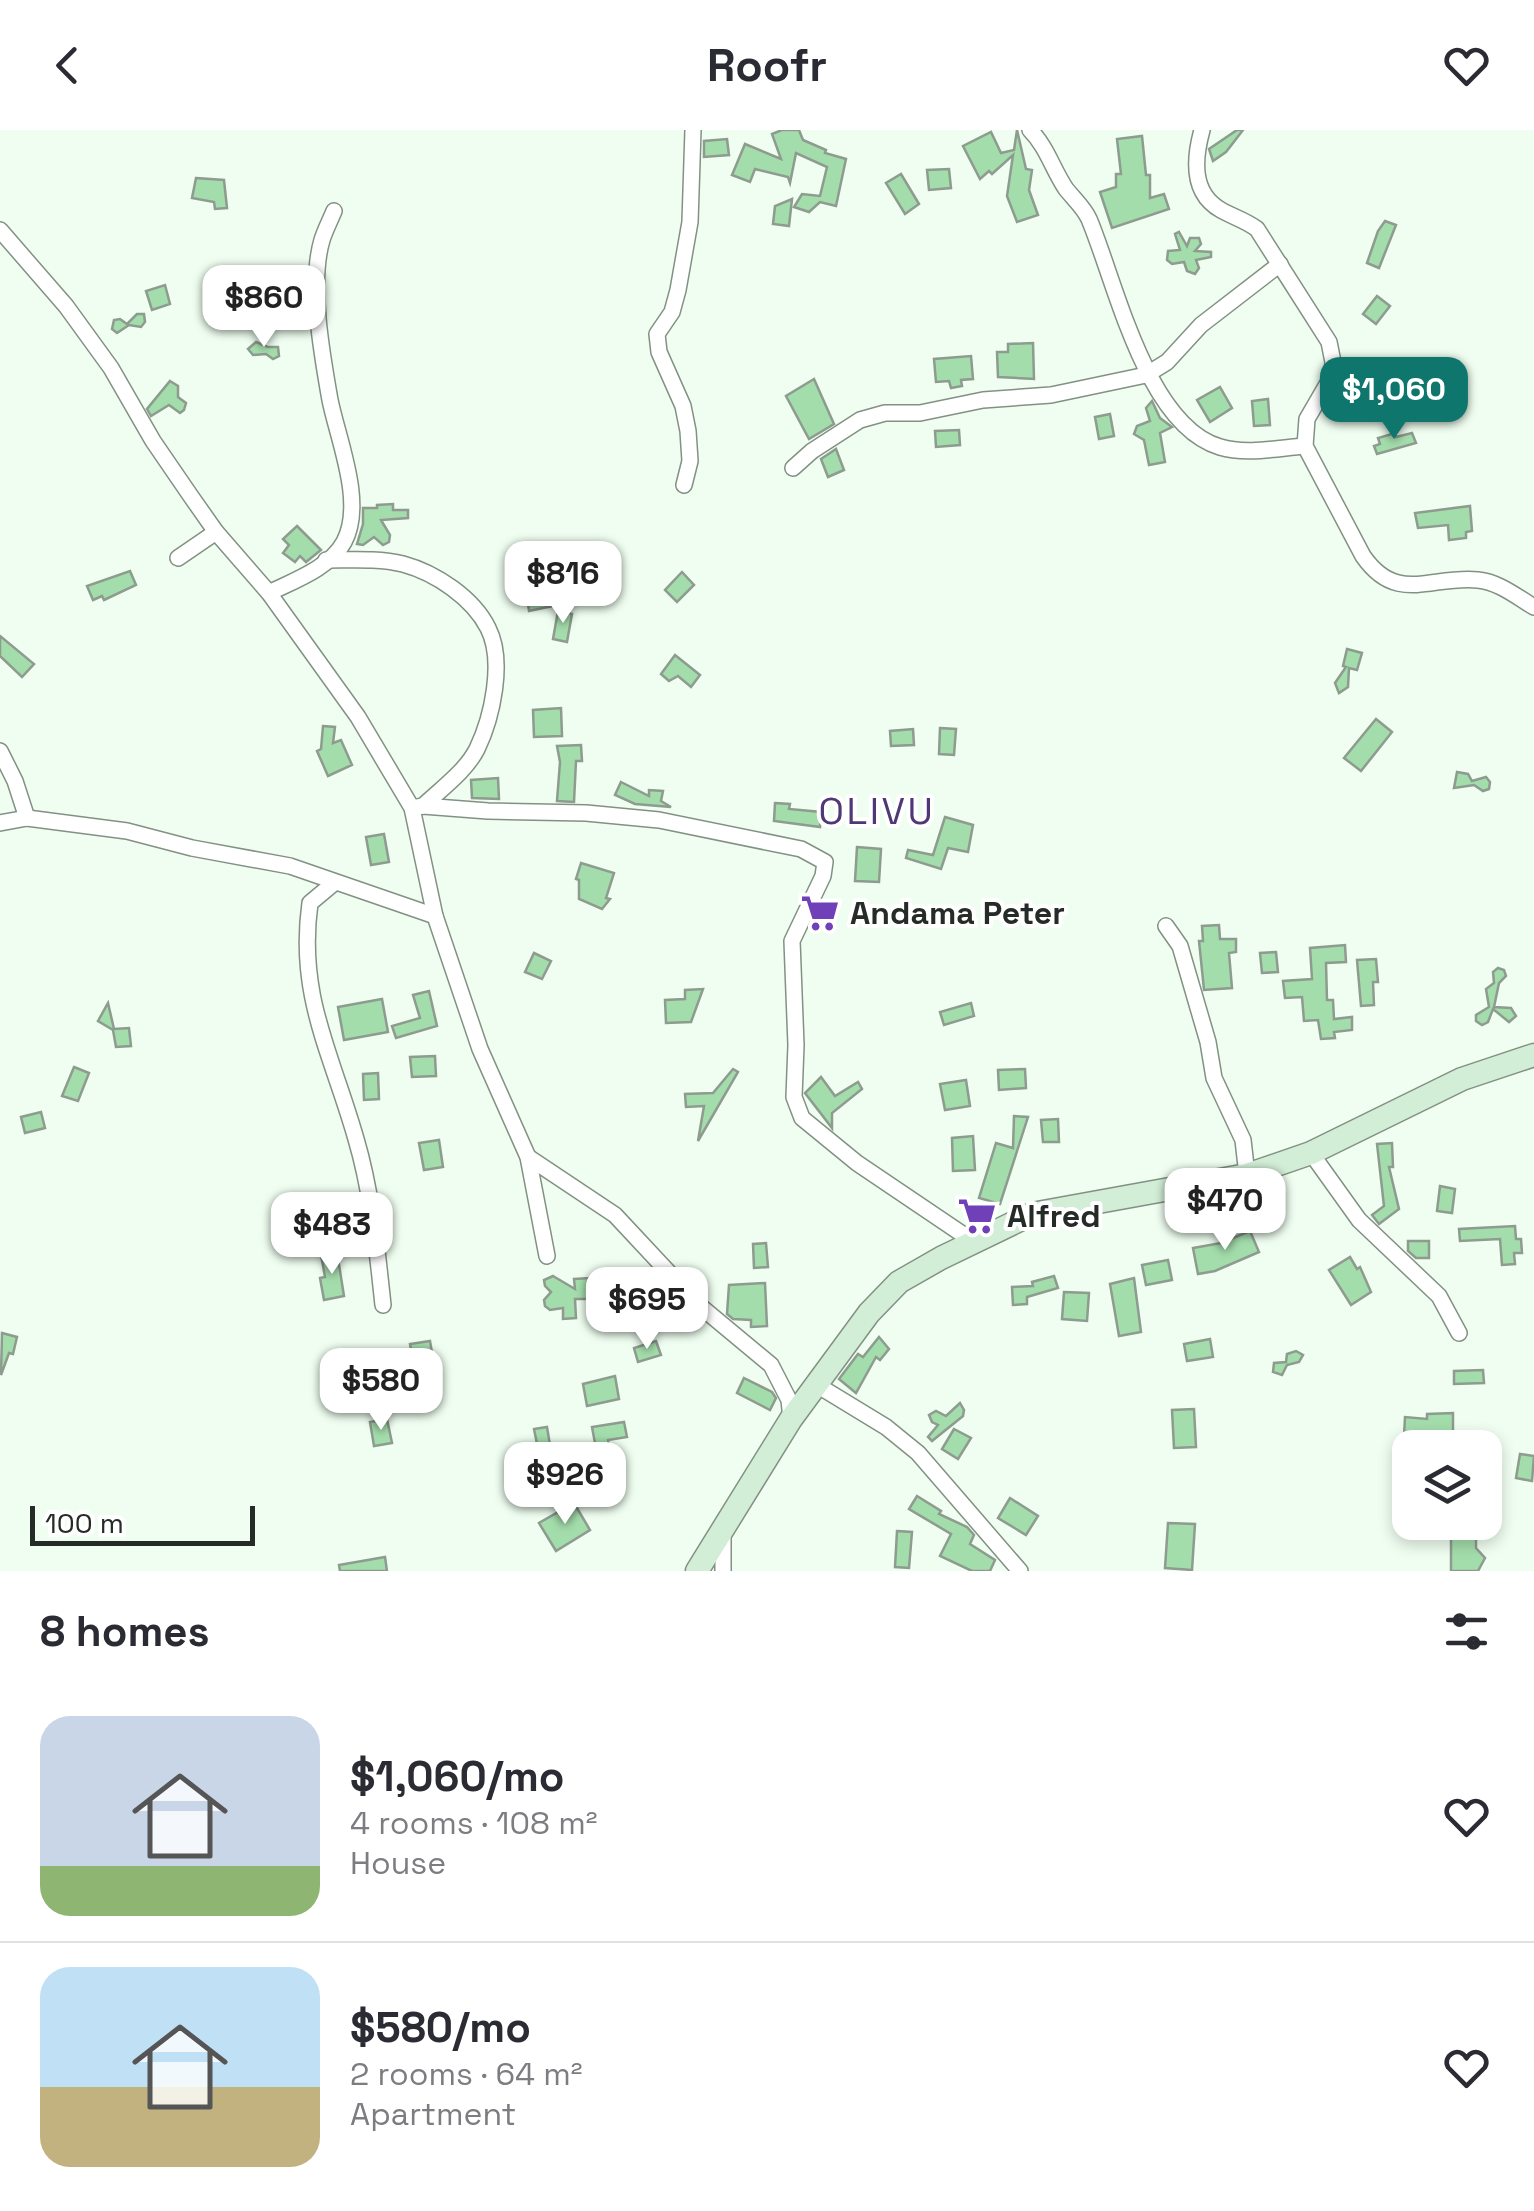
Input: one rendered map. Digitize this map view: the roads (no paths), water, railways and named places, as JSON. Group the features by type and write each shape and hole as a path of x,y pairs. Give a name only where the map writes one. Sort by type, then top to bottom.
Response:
{"street":[{"path":"684,485 690,460 684,406 659,352 657,334 672,312 690,222 693,130"},
{"path":"1030,130 1041,141 1064,186 1087,214 1146,375 1190,430 1219,447 1249,450 1305,446"},
{"path":"1202,130 1196,170 1202,194 1221,210 1257,229 1329,342 1332,376 1307,419 1305,446 1363,556 1394,584 1477,580 1496,584 1534,607"},
{"path":"268,593 311,572 326,560 342,545 350,524 346,470 331,402 317,271 322,240 334,212"},
{"path":"0,230 66,306 111,368 153,441 216,532 268,593 418,807 435,916 480,1049 528,1157 546,1256"},
{"path":"793,468 812,450 860,420 884,413 920,413 983,400 1051,395 1146,375 1166,362 1201,325 1280,264"},
{"path":"178,558 216,532"},
{"path":"326,560 403,564 416,569 440,580 465,599 488,628 496,655 488,720 476,752 418,807"},
{"path":"0,751 15,781 26,818"},
{"path":"418,807 586,813 658,820 801,849 825,862 824,876 792,940 794,1097 798,1110 802,1118 857,1163 974,1242"},
{"path":"0,823 26,818 127,831 290,866 435,916"},
{"path":"334,882 310,902 306,953 322,1045 356,1139 370,1198 383,1305"},
{"path":"1166,926 1180,946 1208,1042 1214,1078 1242,1140 1247,1174"},
{"path":"697,1571 791,1419 869,1313 900,1282 1032,1214 1247,1174 1311,1153 1462,1079 1534,1055"},
{"path":"1311,1153 1358,1220 1439,1296 1458,1333"},
{"path":"528,1157 615,1215 700,1306 771,1364 789,1400 791,1419"},
{"path":"816,1385 886,1428 918,1454 1020,1571"},
{"path":"723,1571 724,1529"}],"place":[{"name":"Andama Peter","path":"820,913"},
{"name":"Alfred","path":"977,1216"}],"district":[{"name":"OLIVU","path":"877,811"}]}
